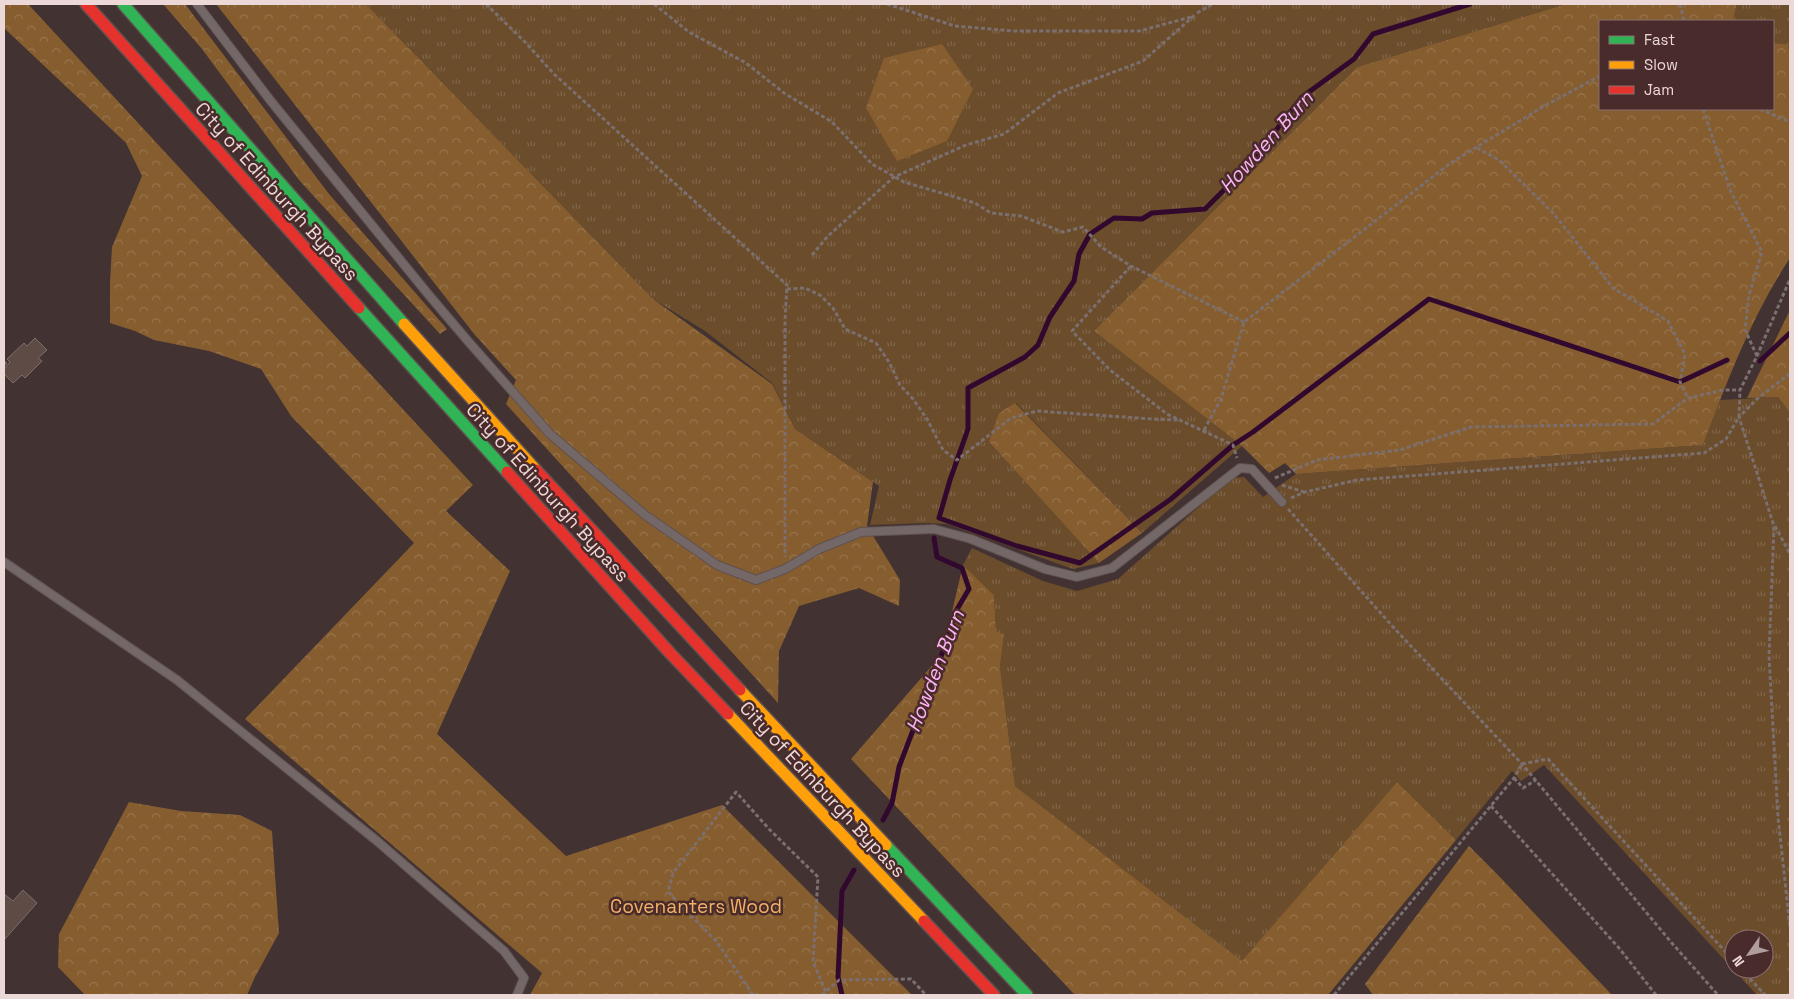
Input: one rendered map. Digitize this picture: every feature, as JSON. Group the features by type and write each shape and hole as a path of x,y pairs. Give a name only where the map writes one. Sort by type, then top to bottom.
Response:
{"highway":[{"path":"80,4 143,69"},
{"name":"City of Edinburgh Bypass","path":"86,4 670,653 994,995"},
{"name":"City of Edinburgh Bypass","path":"123,4 377,294 696,643 1027,995"},
{"path":"131,4 197,89"}],"lane":[{"path":"198,4 270,100 422,287 550,434 645,515 717,565 756,580 785,569 819,549 861,532 934,529 971,538 1045,569 1078,577 1112,568 1240,468 1252,469 1282,502"},
{"path":"4,562 177,680 377,841 504,951 524,978 517,995"}],"path":[{"path":"486,4 526,43 554,74 787,285 785,320 785,569"},
{"path":"654,4 689,32 727,54 746,62 784,93 832,122 872,164 904,182 975,203 991,213 1021,216 1063,232 1083,227 1101,247 1131,266 1244,322"},
{"path":"887,4 955,26 1014,31 1140,31 1191,17 1213,4"},
{"path":"1680,4 1684,20"},
{"path":"812,255 828,236 894,176 966,145 1004,134 1058,93 1143,61 1196,14"},
{"path":"1204,430 1221,399 1244,322 1452,162 1546,105 1599,77"},
{"path":"1703,110 1730,192 1762,252 1749,295 1745,330 1757,356"},
{"path":"1762,110 1790,122"},
{"path":"1477,147 1499,160 1554,214 1613,288 1668,321 1685,354 1680,382 1688,398"},
{"path":"1131,266 1072,331 1110,370 1167,414 1232,445 1240,468"},
{"path":"1790,279 1757,356 1740,390 1738,417 1774,526 1790,554"},
{"path":"787,289 805,288 820,295 832,308 845,329 876,343 889,362 900,385 927,419 943,450 957,460 1011,418 1037,410 1181,420"},
{"path":"1718,995 1671,942 1522,764 1394,628 1282,502 1305,492 1357,480 1704,453 1726,439 1738,417 1758,398 1788,375 1790,376"},
{"path":"1305,492 1280,484 1273,478 1317,460 1400,450 1471,427 1653,424 1688,398 1724,390 1740,390"},
{"path":"1774,526 1769,656 1778,817 1790,927"},
{"path":"1334,995 1514,778 1522,764 1548,759 1724,951"},
{"path":"1514,778 1523,788 1536,780"},
{"path":"753,995 717,942 668,892 673,873 736,792 769,829 818,877 813,962 824,994 839,980 911,979 926,995"},
{"path":"1491,806 1619,948 1656,995"},
{"path":"1750,979 1765,995"}],"green space":[{"name":"Covenanters Wood","path":"4,4 28,4 473,485 446,511 510,571 437,734 566,856 722,805 912,995 530,995 542,973 245,719 414,543 291,416 261,369 209,351 154,340 135,331 110,323 112,247 142,176 126,143 4,28"},
{"path":"163,4 185,4 329,194 447,329 440,334 299,180 202,49"},
{"path":"216,4 366,4 653,299 772,384 795,429 873,482 867,526 900,580 899,606 859,588 799,606 779,651 778,703 506,404 516,380 475,335"},
{"path":"366,4 1566,4 1357,67 1094,331 1242,446 1142,533 1016,403 989,442 1099,563 1073,569 947,524 870,525 879,486 795,429 772,383 705,331 653,299"},
{"path":"1566,4 1737,4 1733,20 1599,20 1599,110 1774,110 1774,43 1788,44 1790,54 1790,258 1752,325 1703,445 1296,474 1285,463 1269,473 1242,446 1094,331 1357,67"},
{"path":"1737,4 1790,4 1790,54 1788,44 1774,43 1774,20 1733,20"},
{"path":"942,44 973,89 947,141 897,161 866,108 884,58"},
{"path":"1790,310 1790,413 1778,397 1747,398"},
{"path":"1778,397 1790,413 1790,995 1757,995 1742,979 1774,979 1774,929 1724,929 1724,959 1544,765 1521,781 1512,771 1456,840 1397,782 1242,962 1015,786 1000,667 1004,634 996,631 994,595 963,565 972,548 1043,581 1077,591 1118,579 1231,478 1244,477 1263,497 1296,474 1703,445 1720,400"},
{"path":"1015,403 1142,533 1099,563 989,442 999,413"},
{"path":"963,565 994,595 996,631 1004,634 1000,667 1015,786 1242,961 1397,782 1456,840 1328,995 1075,995 851,759 942,654"},
{"path":"129,802 181,811 240,815 272,831 279,933 247,995 85,995 58,967 59,934"},
{"path":"1469,846 1612,995 1373,995 1365,984"}],"building":[{"path":"35,338 47,350 38,358 42,361 25,378 22,375 13,383 4,374 4,369 10,362 7,359 24,343 27,346"},
{"path":"23,890 37,903 4,940 4,894 13,901"}],"waterway":[{"path":"1470,4 1373,34 1354,59 1302,97 1249,165 1205,209 1152,213 1142,219 1114,218 1090,234 1079,254 1074,281 1050,317 1038,345 1025,357 968,388 968,429 939,518 1017,546 1080,563 1171,499 1233,445 1253,432 1429,299 1680,382 1727,360"},
{"path":"1760,361 1790,333"},
{"name":"Howden Burn","path":"883,820 892,803 899,767 942,654 956,611 969,589 962,568 937,557 934,538"},
{"name":"Howden Burn","path":"842,995 838,977 842,891 854,870"}],"traffic: fast":[{"path":"123,4 404,324"},
{"path":"359,308 507,472"},
{"path":"886,845 1027,995"}],"traffic: slow":[{"path":"404,324 536,470"},
{"path":"740,690 886,845"},
{"path":"728,714 924,921"}],"traffic: jam":[{"path":"86,4 359,308"},
{"path":"536,470 740,690"},
{"path":"507,472 670,653 728,714"},
{"path":"924,921 994,995"}]}
